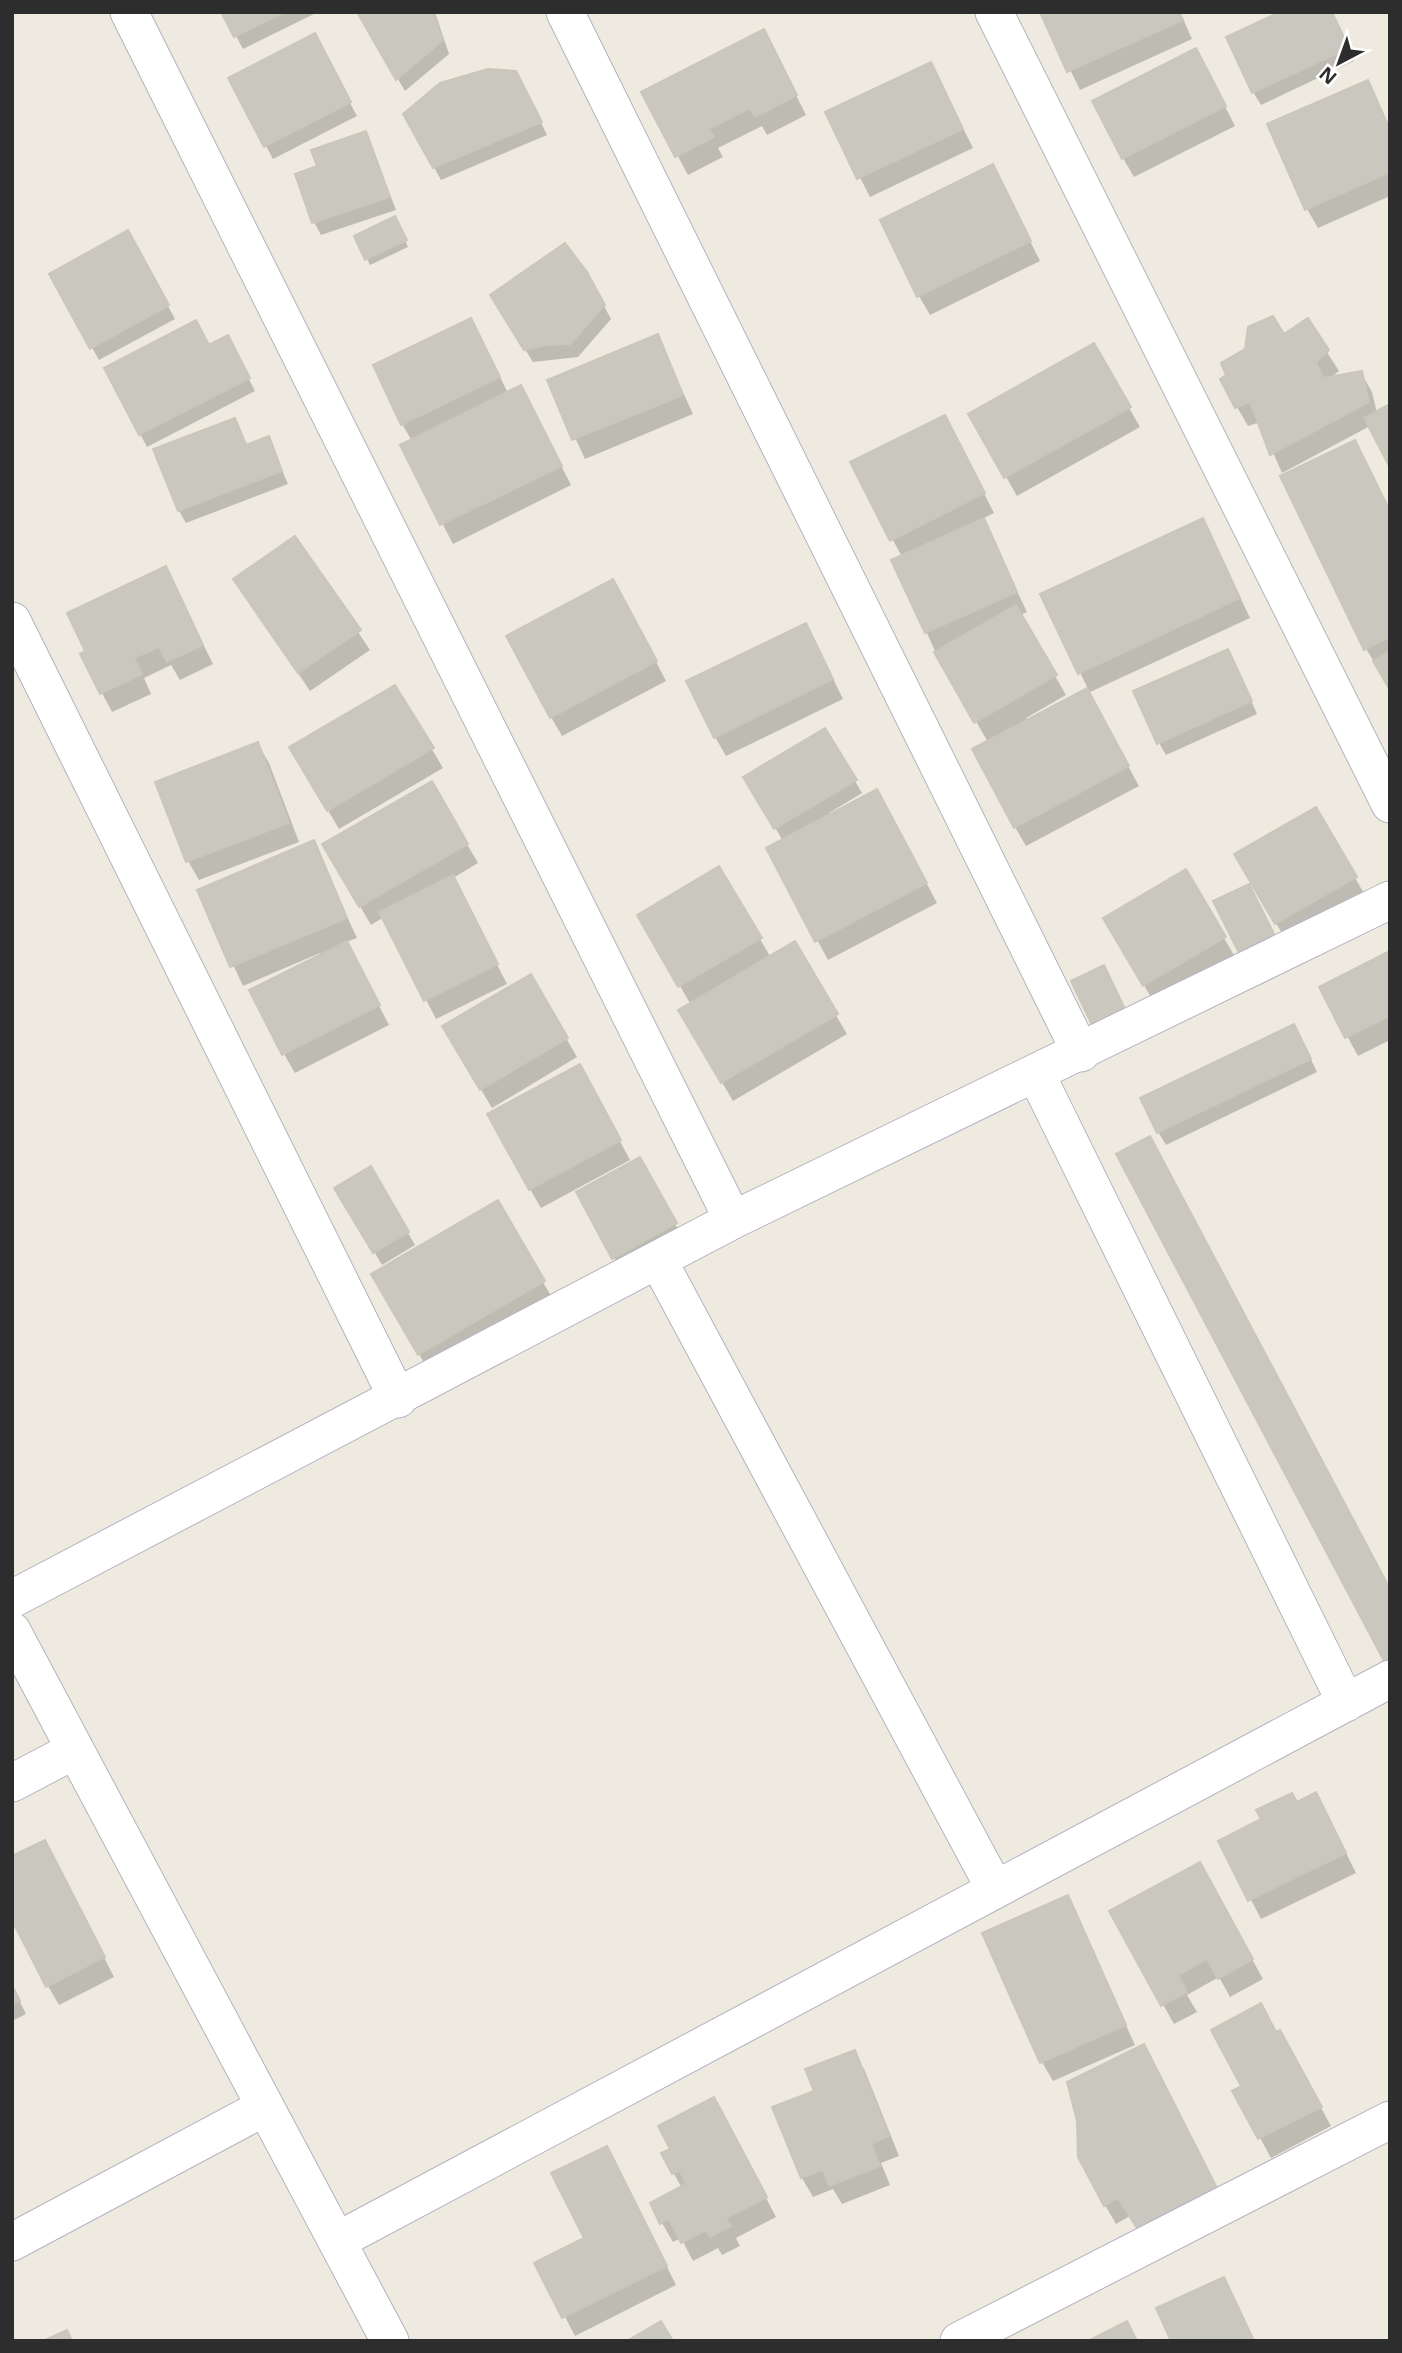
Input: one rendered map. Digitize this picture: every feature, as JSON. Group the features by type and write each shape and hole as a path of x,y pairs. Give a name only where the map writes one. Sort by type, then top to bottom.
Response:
{"street":[{"path":"129,12 733,1220"},
{"path":"565,12 1080,1053"},
{"path":"994,12 1390,804"},
{"path":"12,621 398,1399"},
{"path":"12,1599 398,1399 733,1220 1390,900"},
{"path":"1036,1074 1346,1703"},
{"path":"658,1259 995,1889"},
{"path":"12,1631 390,2341"},
{"path":"337,2241 1390,1679"},
{"path":"12,1783 75,1750"},
{"path":"12,2242 265,2107"},
{"path":"959,2341 1390,2120"}],"building":[{"path":"221,12 285,12 234,37"},
{"path":"357,12 433,12 443,40 396,80"},
{"path":"1040,12 1179,12 1183,20 1067,72"},
{"path":"1280,12 1332,12 1349,48 1252,93 1226,37"},
{"path":"764,29 797,95 755,117 750,108 709,129 714,137 675,157 641,92"},
{"path":"315,33 351,102 264,147 228,78"},
{"path":"1196,48 1226,106 1122,159 1092,101"},
{"path":"931,62 963,129 857,179 825,112"},
{"path":"488,69 516,71 542,122 433,168 403,114 440,83"},
{"path":"1368,80 1390,130 1390,172 1305,210 1267,124"},
{"path":"366,131 390,197 312,223 295,174 317,166 311,150"},
{"path":"993,164 1031,241 917,297 880,220"},
{"path":"395,216 407,240 365,260 354,236"},
{"path":"128,230 169,305 90,349 49,274"},
{"path":"565,243 587,272 605,305 570,344 546,345 524,350 490,295"},
{"path":"1273,316 1284,334 1308,318 1329,350 1316,362 1323,378 1362,371 1369,402 1270,455 1250,402 1235,408 1220,379 1226,375 1221,363 1245,349 1248,327"},
{"path":"471,318 500,377 401,425 373,365"},
{"path":"196,320 209,345 228,335 250,378 139,435 104,368"},
{"path":"658,334 683,395 572,440 547,380"},
{"path":"1094,343 1131,407 1004,478 968,414"},
{"path":"521,385 562,466 440,525 400,445"},
{"path":"1390,404 1390,463 1388,464 1364,418"},
{"path":"945,415 985,493 890,541 850,462"},
{"path":"235,418 246,445 269,436 282,471 178,511 153,449"},
{"path":"1355,440 1390,511 1390,637 1364,650 1280,476"},
{"path":"984,518 1017,592 925,633 891,560"},
{"path":"1203,518 1240,598 1078,674 1040,594"},
{"path":"295,536 361,630 298,673 233,579"},
{"path":"166,566 203,645 167,662 159,647 134,658 142,674 100,694 80,654 85,651 67,613"},
{"path":"613,579 657,661 550,718 506,636"},
{"path":"1016,605 1057,675 974,723 934,652"},
{"path":"806,623 833,679 714,738 686,681"},
{"path":"1228,649 1252,701 1157,744 1133,691"},
{"path":"1390,651 1390,690 1373,661"},
{"path":"395,685 434,748 327,811 289,747"},
{"path":"1087,688 1129,766 1014,828 972,749"},
{"path":"825,728 857,780 774,829 743,777"},
{"path":"258,742 289,823 186,862 155,782"},
{"path":"432,781 468,844 359,907 322,844"},
{"path":"877,789 927,883 815,942 766,848"},
{"path":"1316,807 1357,877 1275,924 1234,854"},
{"path":"314,840 347,918 230,967 197,890"},
{"path":"719,866 762,938 678,987 637,915"},
{"path":"1186,869 1226,937 1143,986 1103,918"},
{"path":"453,875 498,964 424,1001 379,912"},
{"path":"1249,884 1276,938 1240,955 1213,901"},
{"path":"347,941 380,1005 282,1055 249,990"},
{"path":"795,941 838,1014 721,1083 678,1010"},
{"path":"1390,951 1390,1016 1345,1038 1319,987"},
{"path":"1104,965 1125,1009 1092,1025 1071,981"},
{"path":"531,974 568,1038 480,1090 442,1026"},
{"path":"1294,1024 1311,1059 1157,1133 1140,1098"},
{"path":"580,1064 621,1140 529,1190 487,1114"},
{"path":"1150,1136 1390,1589 1390,1658 1384,1661 1116,1154"},
{"path":"640,1157 677,1223 612,1259 576,1192"},
{"path":"371,1166 409,1232 373,1253 334,1188"},
{"path":"498,1200 545,1281 418,1355 371,1274"},
{"path":"1316,1792 1346,1853 1248,1901 1218,1841 1261,1819 1256,1810 1292,1793 1297,1802"},
{"path":"45,1840 105,1957 46,1987 12,1920 12,1856"},
{"path":"1200,1862 1253,1959 1218,1979 1207,1959 1178,1975 1187,1992 1161,2006 1109,1911"},
{"path":"1068,1895 1126,2025 1040,2063 982,1933"},
{"path":"12,1985 20,2001 12,2005"},
{"path":"1261,2003 1276,2032 1280,2030 1322,2107 1258,2139 1232,2091 1241,2086 1211,2030"},
{"path":"1144,2044 1217,2188 1137,2228 1118,2198 1104,2206 1078,2157 1077,2121 1067,2082"},
{"path":"855,2050 889,2136 871,2144 880,2166 829,2186 823,2170 801,2178 772,2107 814,2091 805,2069"},
{"path":"714,2097 767,2197 726,2218 731,2226 710,2237 706,2230 681,2243 669,2219 660,2224 650,2203 686,2184 680,2171 672,2174 661,2153 670,2149 658,2126"},
{"path":"607,2146 667,2266 562,2318 534,2263 584,2238 551,2173"},
{"path":"1224,2277 1254,2341 1171,2341 1156,2308"},
{"path":"661,2321 673,2341 627,2341"},
{"path":"1127,2321 1137,2341 1088,2341"},
{"path":"67,2330 72,2341 43,2341"}]}
